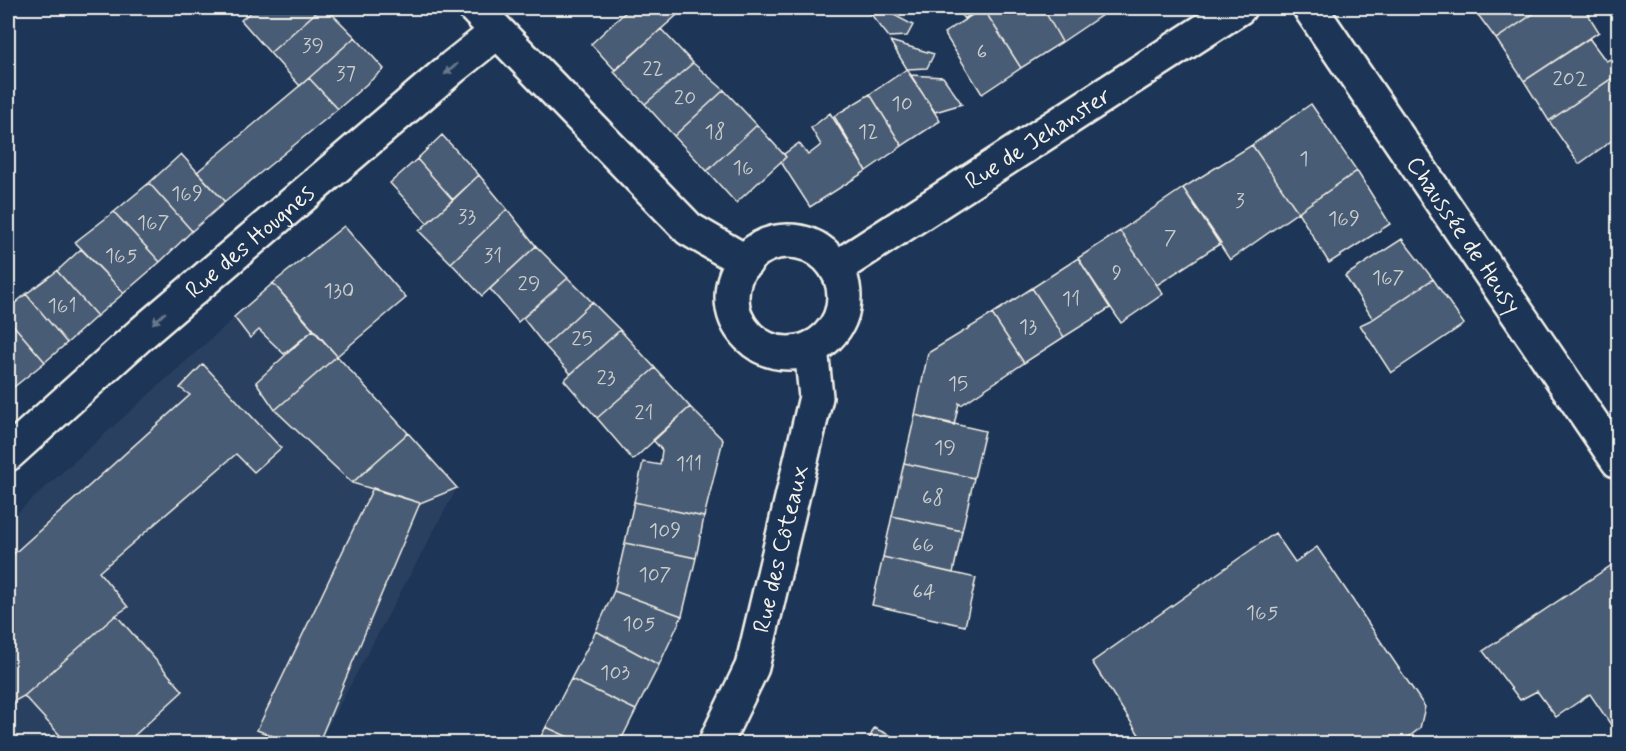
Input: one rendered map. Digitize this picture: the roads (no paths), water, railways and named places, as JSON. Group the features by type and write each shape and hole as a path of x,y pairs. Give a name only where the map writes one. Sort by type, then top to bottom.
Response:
{"street":[{"path":"475,8 689,229 746,262"},
{"name":"Rue de Jehanster","path":"836,268 1239,8"},
{"name":"Chaussée de Heusy","path":"1310,8 1618,461"},
{"name":"Rue des Hougnes","path":"8,454 141,334 497,32"},
{"path":"783,241 804,243 822,252 836,268 843,282 845,298 842,314 835,329 824,341 811,348 792,352 776,352 760,346 746,335 737,322 731,306 731,290 736,273 763,247 783,241"},
{"name":"Rue des Côteaux","path":"715,744 752,667 816,397 811,348"}]}
